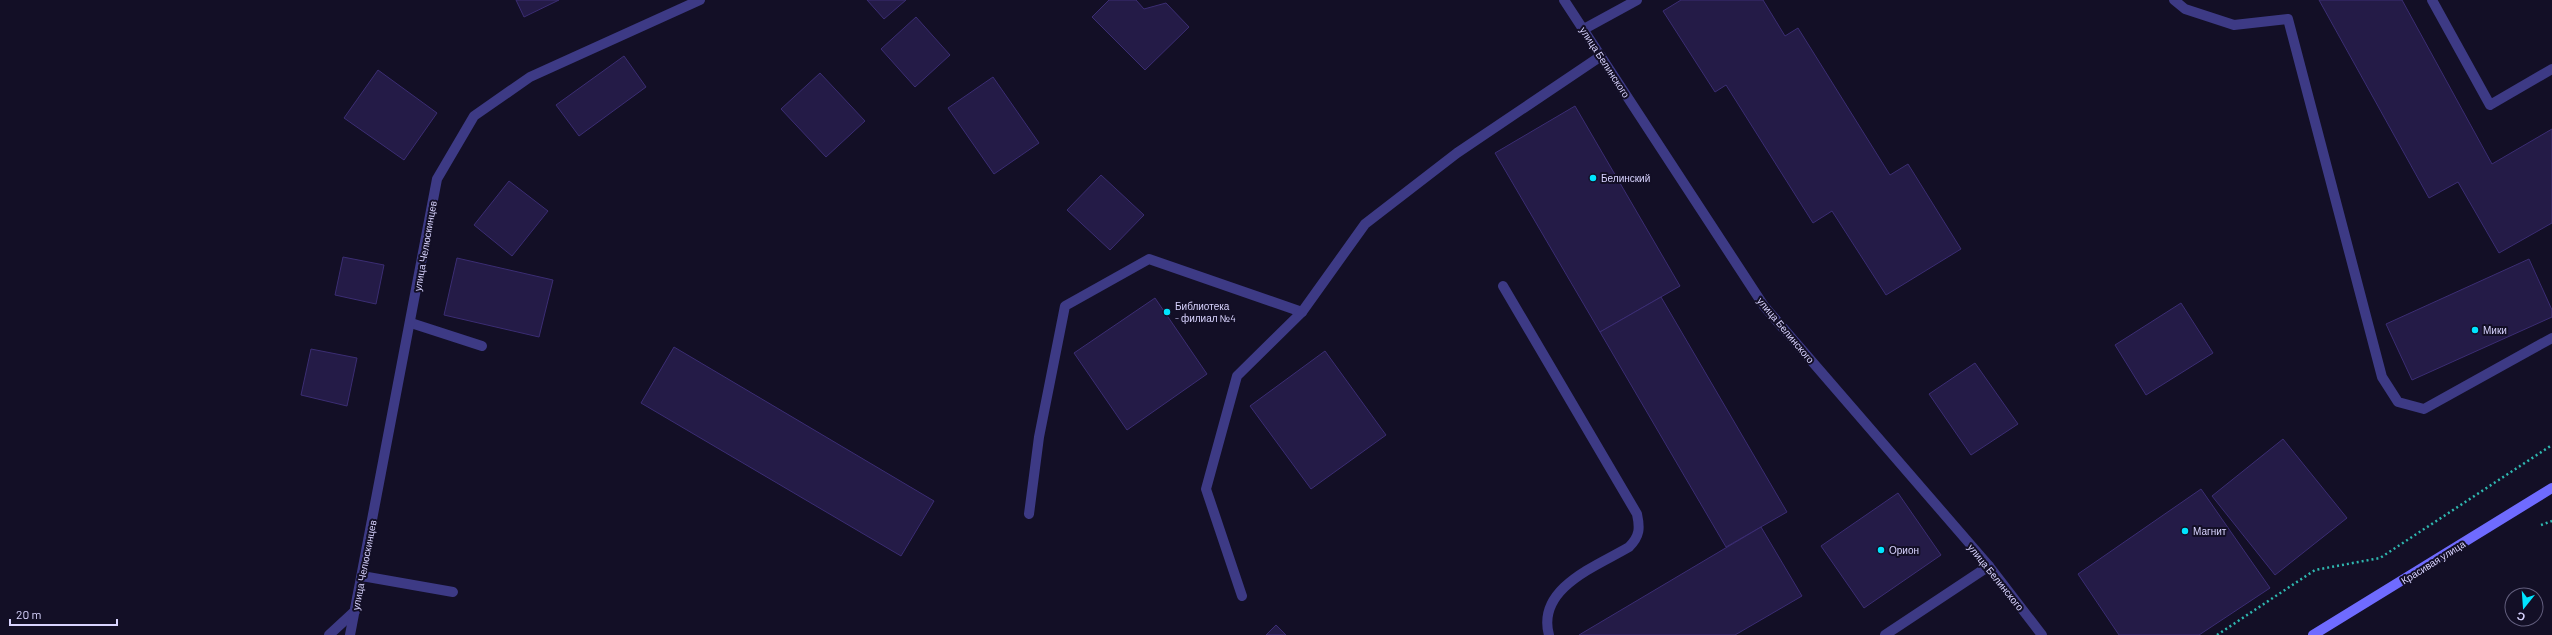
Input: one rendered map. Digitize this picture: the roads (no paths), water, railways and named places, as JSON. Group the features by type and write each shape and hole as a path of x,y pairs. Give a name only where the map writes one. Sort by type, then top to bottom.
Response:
{"main road":[{"name":"Красивая улица","path":"2313,635 2552,488"}],"street":[{"name":"улица Челюскинцев","path":"350,635 411,323 437,179 474,116 530,77 700,0"},
{"name":"улица Белинского","path":"1564,0 1764,306 1989,566 2042,635"},
{"path":"1584,29 1637,0"},
{"path":"2174,0 2185,9 2234,25 2288,19 2382,377 2398,402 2424,409 2552,338"},
{"path":"2432,0 2490,105 2552,69"},
{"path":"1242,596 1206,489 1237,376 1302,312 1365,224 1457,153 1601,56"},
{"path":"1029,514 1039,437 1065,306 1149,259 1302,312"},
{"path":"1503,286 1637,514 1640,527 1636,541 1629,547 1566,584 1550,606 1546,626 1549,635"},
{"path":"411,323 482,346"},
{"path":"1885,635 1989,566"},
{"path":"362,576 453,592"},
{"path":"329,635 355,611"}],"place":[{"name":"Белинский","path":"1593,178"},
{"name":"Библиотека - филиал №4","path":"1167,312"},
{"name":"Мики","path":"2475,330"},
{"name":"Магнит","path":"2185,531"},
{"name":"Орион","path":"1881,550"}]}
